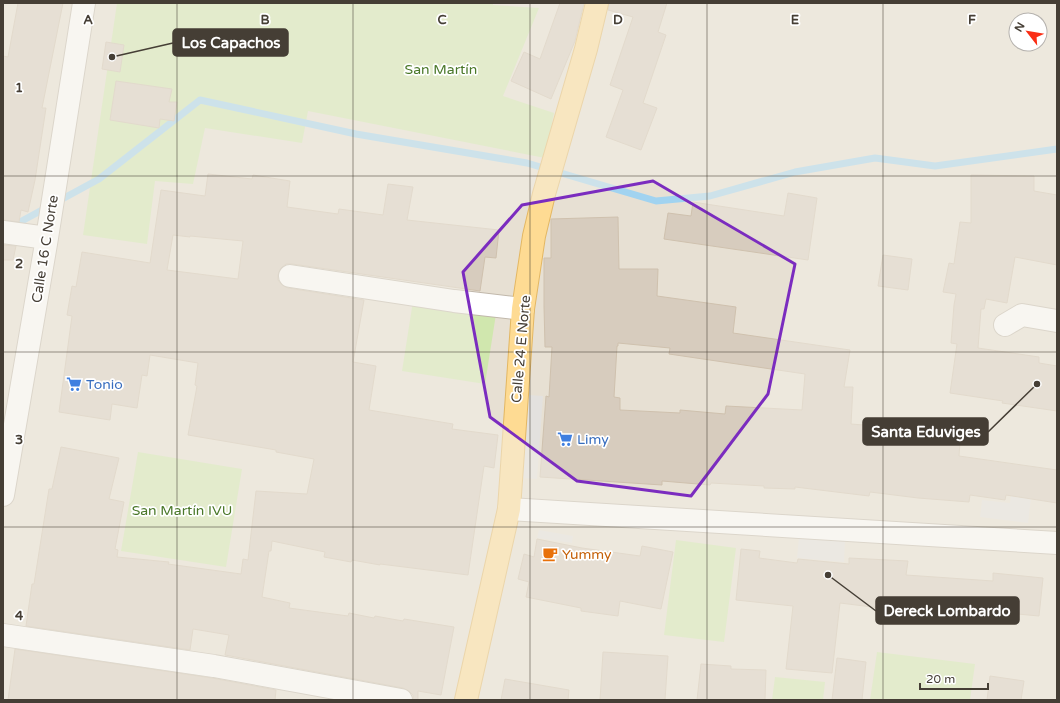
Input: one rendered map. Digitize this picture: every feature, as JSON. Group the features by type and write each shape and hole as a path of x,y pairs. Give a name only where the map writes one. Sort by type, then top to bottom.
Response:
{"main road":[{"name":"Calle 24 E Norte","path":"466,700 509,509 523,309 534,236 598,3"}],"street":[{"name":"Calle 16 C Norte","path":"3,495 48,230 84,3"},
{"path":"3,232 48,230"},
{"path":"290,276 454,301 523,309"},
{"path":"1006,325 1022,315 1057,322"},
{"path":"509,509 1057,543"},
{"path":"3,635 214,666 401,700"}],"highlighted area":[{"path":"653,181 795,264 768,394 691,496 577,481 490,417 463,272 522,205"}],"shaded area":[{"path":"3,3 1057,3 1057,700 3,700"},
{"path":"528,395 543,396 537,479 522,478"},
{"path":"1014,471 1034,474 1028,523 980,517 982,500 1010,503"},
{"path":"539,530 573,536 572,543 537,538"},
{"path":"799,537 845,541 844,562 797,558"}],"green space":[{"name":"San Martín","path":"117,3 493,3 493,5 539,8 503,96 554,113 545,158 308,111 302,143 205,128 193,184 155,181 147,244 83,235"},
{"path":"413,301 496,314 485,384 402,371"},
{"name":"San Martín IVU","path":"138,452 242,469 226,567 121,551"},
{"path":"676,540 736,548 724,642 664,635"},
{"path":"877,652 975,664 970,700 870,700"},
{"path":"775,677 825,682 823,700 772,700"}],"building":[{"path":"18,3 63,3 42,108 46,108 35,180 28,212 21,210 19,222 3,220 3,56 8,57"},
{"path":"560,3 584,3 575,41 551,99 511,81 524,52 540,59"},
{"path":"609,3 667,3 658,32 666,35 643,103 657,108 641,150 606,137 623,90 610,85 633,17 608,10"},
{"path":"106,42 124,45 120,72 102,69"},
{"path":"116,81 172,89 169,102 177,102 174,121 160,119 159,128 110,120"},
{"path":"208,174 252,179 253,175 290,181 287,207 338,214 339,209 383,215 388,184 413,187 407,220 499,230 496,258 485,257 480,291 292,264 286,264 281,268 278,275 278,280 282,285 288,288 364,300 353,362 376,366 369,410 453,424 452,429 498,435 494,468 484,466 468,575 380,565 352,560 351,562 324,557 325,552 272,541 271,551 269,551 262,597 290,603 289,608 348,616 349,613 374,618 375,616 403,621 404,619 454,627 441,695 418,691 418,700 413,700 413,695 403,688 225,655 229,635 193,629 190,650 26,626 49,489 52,489 61,447 119,458 109,499 124,502 115,549 118,550 117,557 169,562 168,564 241,574 243,559 248,560 256,491 307,494 314,459 276,452 276,450 188,435 197,386 195,385 198,363 150,355 147,376 142,375 137,408 112,404 110,420 59,412 72,316 67,315 72,286 76,287 82,252 150,263 161,190 205,196","holes":["173,235 243,241 238,279 167,270"]},
{"path":"971,175 1034,176 1034,191 1057,195 1057,265 1015,257 1007,303 986,299 984,309 981,309 978,348 1039,357 1039,363 1057,366 1057,411 1002,403 1003,401 950,393 957,344 951,343 956,294 943,292 949,263 954,264 960,222 971,223"},
{"path":"788,193 817,198 808,260 664,239 668,213 691,216 693,202 784,216"},
{"path":"618,217 619,269 658,269 657,296 736,307 733,333 850,350 844,387 853,387 851,424 876,426 875,440 922,444 923,439 960,442 959,456 1057,470 1057,503 1006,495 1005,500 970,495 969,502 870,492 869,496 795,487 795,489 764,488 764,486 711,483 710,485 662,481 662,485 540,477 546,396 549,397 552,347 545,347 544,306 544,258 551,258 551,219","holes":["618,343 670,348 669,354 805,374 802,410 726,406 725,414 680,410 680,413 620,410 620,398 614,397"]},
{"path":"3,245 16,246 13,260 3,260"},
{"path":"883,255 912,259 908,290 878,286"},
{"path":"537,539 582,548 640,556 642,546 673,552 661,609 620,601 618,616 581,611 581,608 526,597 529,582 518,579 524,554 534,557"},
{"path":"741,549 760,551 759,558 797,563 798,559 849,564 849,558 908,561 906,575 993,581 993,573 1043,578 1039,616 963,609 962,616 912,612 840,603 832,673 786,669 793,606 736,600"},
{"path":"15,649 212,678 276,690 275,700 8,700"},
{"path":"603,652 668,656 665,700 600,700"},
{"path":"837,658 866,662 862,700 832,700"},
{"path":"701,664 731,666 731,669 766,670 765,700 697,700"},
{"path":"990,676 1024,681 1021,700 987,700"},
{"path":"505,679 569,690 568,700 501,700"}],"waterway":[{"path":"3,220 20,222 99,179 200,100 356,134 527,163 656,201 710,196 795,172 875,158 935,166 1057,149"}],"place":[{"name":"Los Capachos","path":"112,57"},
{"name":"Tonio","path":"74,384"},
{"name":"Santa Eduviges","path":"1037,384"},
{"name":"Limy","path":"565,439"},
{"name":"Yummy","path":"550,554"},
{"name":"Dereck Lombardo","path":"828,575"}]}
